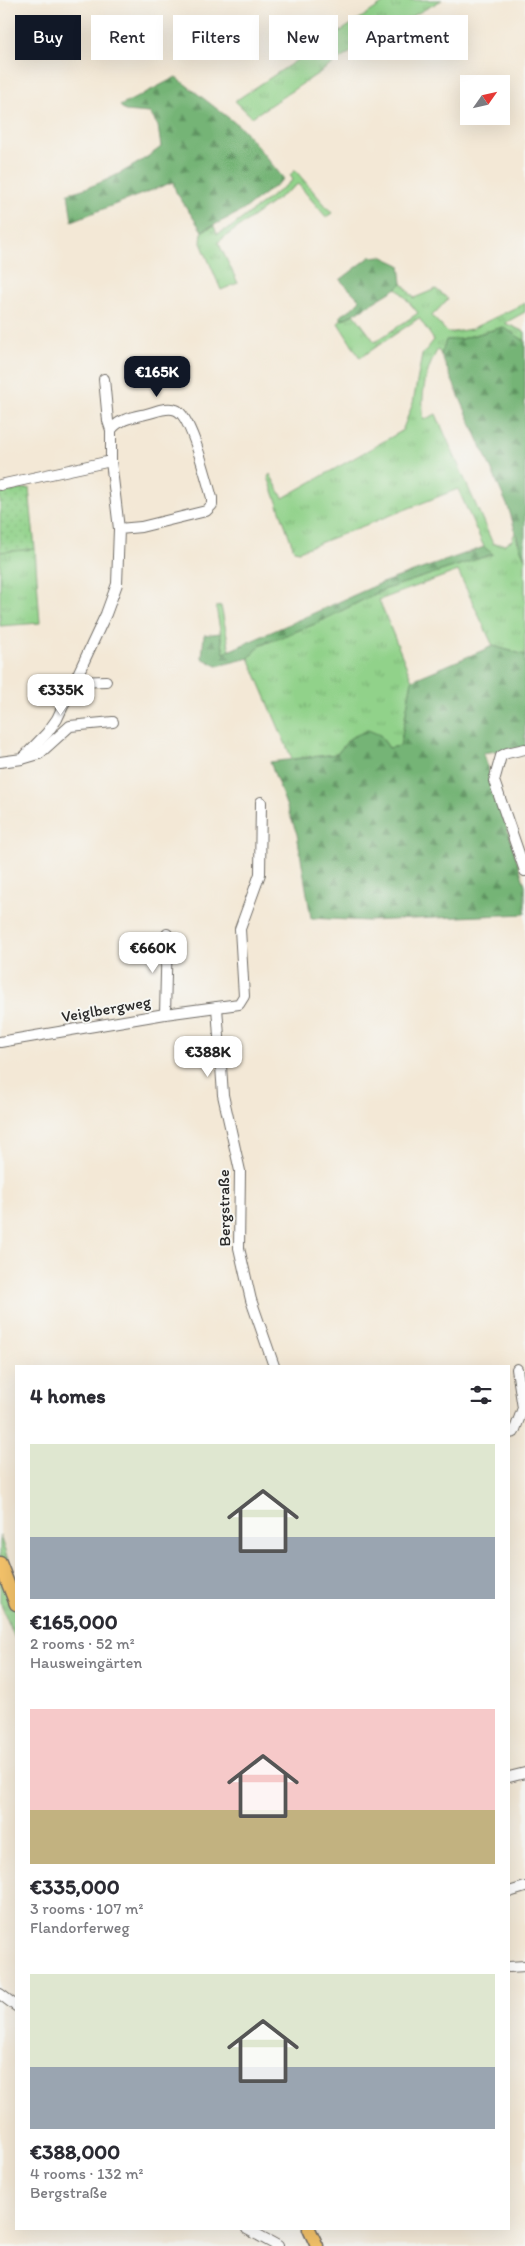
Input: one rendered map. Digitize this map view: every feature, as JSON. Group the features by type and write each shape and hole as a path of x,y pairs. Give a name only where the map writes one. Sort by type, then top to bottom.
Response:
{"main road":[{"path":"0,1563 15,1601"},
{"path":"309,2230 317,2246"}],"street":[{"path":"22,760 52,728 108,610 118,577 119,529 111,462 111,430 108,421 104,379"},
{"path":"111,430 119,422 127,419 170,408 181,412 188,422 212,500 211,508 206,511 141,527 119,529"},
{"path":"0,485 111,462"},
{"path":"75,682 106,681"},
{"path":"0,762 22,760 39,754 70,726 113,722"},
{"path":"525,750 501,756 494,781 525,872"},
{"path":"217,1007 239,1004 244,996 240,930 260,874 261,802"},
{"path":"165,1014 167,934"},
{"name":"Veiglbergweg","path":"0,1042 217,1007"},
{"name":"Bergstraße","path":"217,1007 222,1088 240,1171 239,1248 251,1300 274,1365"},
{"path":"511,1432 523,1408 517,1369"},
{"path":"510,1777 525,1773"},
{"path":"510,1892 525,1887"},
{"path":"510,1967 525,1966"},
{"path":"0,1994 15,2005"},
{"path":"249,2230 278,2246"}],"green space":[{"path":"388,0 442,0 414,15 365,15"},
{"path":"348,26 348,54 252,117 235,101 297,60 338,60 338,33"},
{"path":"176,77 243,129 284,179 242,211 202,231 176,192 173,182 72,221 68,193 92,186 117,175 161,147 158,126 150,113 125,111 120,106"},
{"path":"295,170 332,213 326,217 298,184 218,242 238,283 221,290 201,243 202,231 214,226 217,234 230,228 293,180 290,175"},
{"path":"381,256 400,265 402,283 397,288 341,320 341,315 360,300 340,280 370,257"},
{"path":"402,283 414,298 436,289 448,299 432,316 448,333 471,329 525,303 525,312 505,323 525,332 525,341 503,327 460,339 446,340 441,355 438,349 427,374 423,411 424,420 436,414 493,544 505,544 512,540 516,530 517,540 525,558 525,655 493,646 458,571 379,600 412,680 400,746 389,748 380,735 350,738 337,754 292,759 249,658 261,645 315,624 383,590 492,554 484,547 458,489 299,551 294,550 268,477 270,474 283,498 402,431 413,403 422,355 434,340 419,318 360,358 338,323 354,314 375,342 418,313 397,288"},
{"path":"503,327 525,341 525,558 508,507 441,355 446,340 461,339"},
{"path":"29,488 35,549 0,552 0,493"},
{"path":"484,547 493,554 383,590 315,624 261,645 249,658 217,666 202,658 204,635 220,633 224,653 379,584"},
{"path":"35,549 40,623 0,626 0,552"},
{"path":"221,606 230,651 224,653 216,607"},
{"path":"493,646 525,655 525,747 483,753 525,885 525,914 368,921 311,918 297,834 270,762 337,754 350,738 368,730 380,735 389,748 400,746 412,680"},
{"path":"0,1536 15,1581 15,1639 0,1602"}]}
